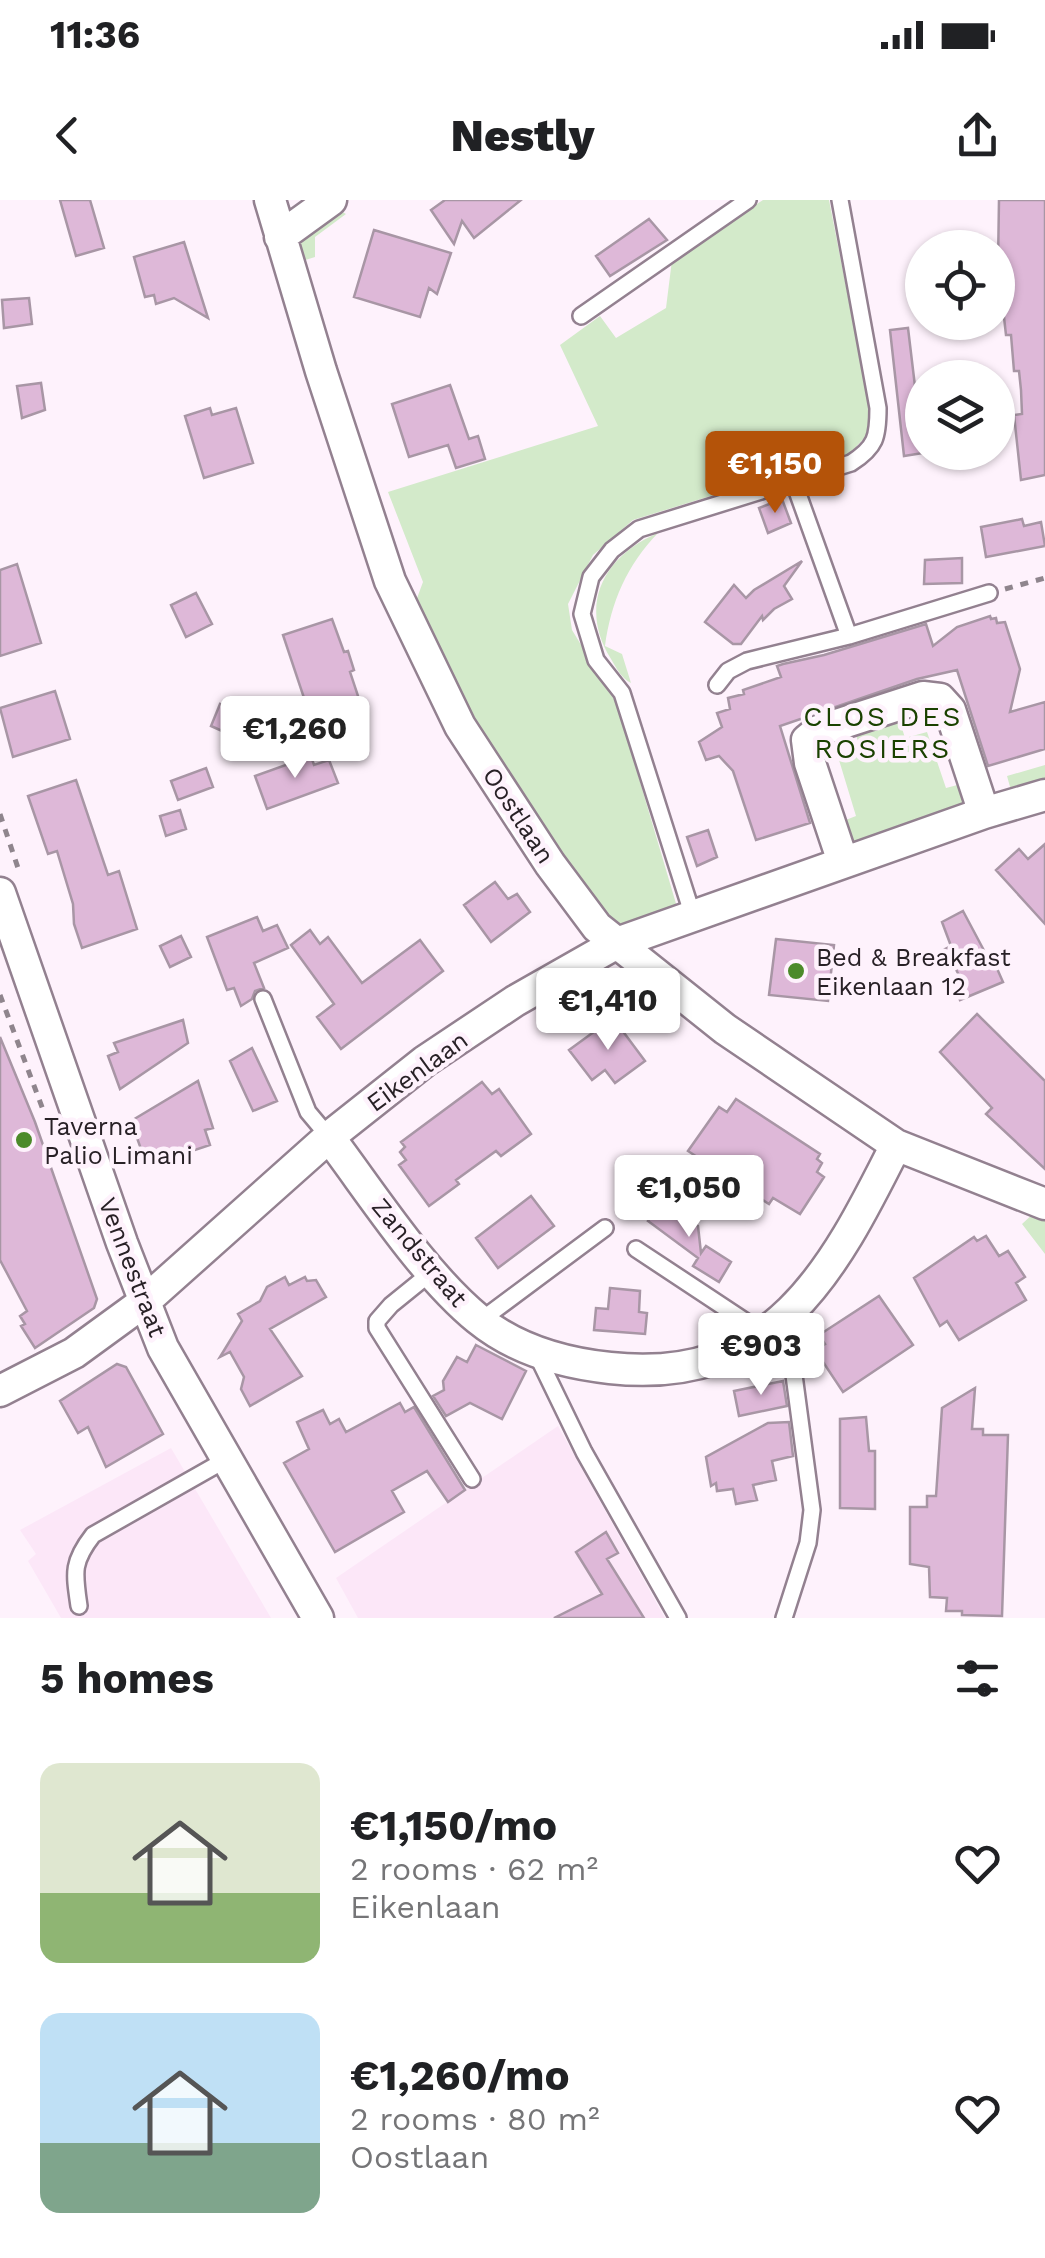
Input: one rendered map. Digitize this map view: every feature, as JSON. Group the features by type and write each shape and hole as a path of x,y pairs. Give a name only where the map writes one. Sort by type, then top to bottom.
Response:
{"street":[{"name":"Oostlaan","path":"270,200 390,581 460,726 596,927 725,1030 896,1145 1045,1204"},
{"path":"280,237 331,200"},
{"path":"843,862 810,763 808,740 818,731 923,697 940,699 950,710 984,813"},
{"name":"Eikenlaan","path":"0,1391 74,1354 144,1302 329,1137 425,1061 515,1000 617,944 843,862 1045,795"},
{"name":"Vennestraat","path":"0,894 144,1302 170,1363 318,1618"},
{"name":"Zandstraat","path":"329,1137 433,1271 480,1321 536,1354 611,1368 664,1368 708,1361 776,1325 810,1291 849,1238 896,1145"}],"lane":[{"path":"582,316 748,200"},
{"path":"693,916 622,693 596,660 582,614 591,577 612,550 639,528 850,462 868,452 878,432 878,408 840,200"},
{"path":"793,480 849,636"},
{"path":"717,685 728,671 747,661 849,636 989,593"},
{"path":"263,998 308,1112 329,1137"},
{"path":"480,1321 605,1228"},
{"path":"636,1249 776,1325 812,1510 808,1542 784,1618"},
{"path":"433,1271 391,1305 377,1320 377,1328 472,1479"},
{"path":"536,1354 584,1452 678,1618"},
{"path":"80,1606 74,1575 78,1555 93,1534 228,1459"}],"path":[{"path":"989,593 1045,578"}],"shaded area":[{"path":"558,1426 665,1618 358,1618 336,1578"},
{"path":"171,1448 271,1618 61,1618 28,1561 36,1554 20,1530"}],"green space":[{"path":"763,200 829,200 872,419 870,432 850,453 633,520 593,555 568,604 572,630 617,704 677,907 624,926 606,916 468,717 413,609 423,582 388,492 598,426 560,345 600,316 616,338 666,308 672,260"},
{"path":"337,209 346,214 315,237 315,257 299,262 304,237"},
{"path":"658,533 629,571 616,599 605,646 622,654 631,683 624,679 611,659 601,639 597,602 610,569 639,543"},
{"path":"898,715 905,738 927,732 946,788 965,783 973,805 846,846 838,823 856,816 839,760 862,752 854,730"},
{"path":"1045,765 1045,784 1012,794 1007,776"},
{"path":"1035,1212 1045,1218 1045,1254 1022,1224"}],"building":[{"path":"60,200 90,200 104,248 76,256"},
{"path":"445,200 521,200 474,238 462,221 454,244 431,210"},
{"path":"999,200 1045,200 1045,475 1021,480 1015,415 1022,414 1021,390 1011,340 1015,340 1015,230 999,230"},
{"path":"649,219 667,240 610,276 596,256"},
{"path":"374,230 451,253 437,294 429,288 420,317 354,297"},
{"path":"184,242 208,318 174,298 156,304 154,295 145,297 134,257"},
{"path":"29,298 32,324 4,328 2,300"},
{"path":"905,328 912,360 905,360 904,456 890,330"},
{"path":"41,383 45,410 22,418 17,386"},
{"path":"450,385 469,439 478,436 485,459 456,468 448,445 409,457 392,404"},
{"path":"210,408 212,415 236,408 253,463 204,478 185,416"},
{"path":"782,499 791,523 768,533 759,508"},
{"path":"1022,519 1024,526 1041,522 1045,546 986,557 981,527"},
{"path":"962,558 962,583 924,584 925,560"},
{"path":"802,561 784,586 792,599 763,620 762,616 741,644 733,644 705,622 734,585 746,598"},
{"path":"17,564 41,643 0,656 0,570"},
{"path":"196,593 212,624 186,637 171,605"},
{"path":"990,616 997,623 1005,622 1020,669 1010,712 1045,702 1045,749 988,766 957,670 917,679 780,726 810,823 756,840 733,771 719,756 706,760 699,742 722,727 717,713 730,709 728,698 781,677 777,666 783,664 926,624 933,646 957,627"},
{"path":"332,619 344,652 348,651 361,705 312,722 283,635"},
{"path":"55,691 70,739 13,757 0,708"},
{"path":"220,704 259,722 249,743 211,726"},
{"path":"311,756 314,765 329,760 338,783 267,809 255,776"},
{"path":"206,768 213,787 178,800 171,781"},
{"path":"76,780 108,875 119,871 137,929 82,948 57,851 48,854 28,796"},
{"path":"180,810 186,829 166,836 160,816"},
{"path":"708,830 717,857 697,866 687,837"},
{"path":"1045,844 1045,924 996,870 1019,849 1028,859"},
{"path":"495,882 508,899 517,894 530,912 491,942 464,905"},
{"path":"963,911 1003,982 960,1000 952,980 960,977 945,949 951,946 942,922"},
{"path":"257,917 263,931 277,925 288,948 254,963 264,988 255,991 252,999 241,1006 234,988 227,990 207,937"},
{"path":"310,930 320,944 328,937 362,983 420,940 443,971 341,1049 317,1017 334,1004 291,945"},
{"path":"181,936 191,957 170,967 160,946"},
{"path":"776,939 834,945 828,1001 769,995"},
{"path":"977,1014 1045,1081 1045,1169 986,1114 992,1108 940,1052"},
{"path":"613,1018 645,1061 615,1083 605,1070 592,1080 569,1050"},
{"path":"183,1020 188,1043 120,1089 108,1056 118,1052 114,1043"},
{"path":"0,1037 35,1122 97,1299 94,1308 35,1348 21,1326 25,1324 20,1316 27,1311 0,1260"},
{"path":"252,1048 277,1101 253,1111 230,1061"},
{"path":"198,1081 213,1128 205,1130 210,1145 162,1161 160,1154 150,1156 148,1150 142,1152 131,1121"},
{"path":"482,1082 492,1094 499,1089 531,1134 501,1156 496,1151 429,1206 399,1165 406,1160 400,1152 405,1147 401,1142"},
{"path":"736,1099 820,1154 817,1159 822,1163 817,1172 824,1177 800,1214 773,1198 769,1204 688,1151 719,1107 727,1112"},
{"path":"531,1196 554,1226 498,1268 476,1238"},
{"path":"662,1201 698,1226 701,1253 706,1246 731,1262 719,1282 693,1266 698,1258 648,1221"},
{"path":"986,1236 999,1256 1008,1251 1025,1277 1016,1283 1026,1300 959,1340 947,1321 940,1326 914,1278 974,1237 977,1241"},
{"path":"285,1277 289,1285 305,1277 307,1281 316,1280 326,1297 270,1329 302,1376 250,1406 241,1389 244,1377 230,1352 220,1357 242,1321 238,1314 260,1301 267,1287"},
{"path":"610,1288 640,1291 639,1312 647,1313 645,1334 594,1330 596,1308 608,1309"},
{"path":"879,1296 913,1345 843,1392 815,1350 825,1344 819,1335"},
{"path":"476,1345 526,1371 502,1419 470,1403 446,1416 433,1396 444,1390 443,1381 457,1357 467,1362"},
{"path":"117,1364 126,1367 163,1434 106,1467 88,1427 78,1433 60,1401"},
{"path":"783,1381 787,1406 739,1416 734,1391"},
{"path":"975,1388 972,1429 983,1429 983,1435 1008,1435 1002,1616 946,1611 947,1598 930,1597 929,1567 910,1564 910,1507 927,1507 927,1496 936,1496 942,1408"},
{"path":"400,1403 405,1412 414,1407 465,1490 448,1502 427,1471 392,1491 404,1512 335,1552 284,1463 309,1449 297,1422 323,1410 330,1424 339,1419 346,1432"},
{"path":"866,1417 869,1451 875,1451 875,1509 840,1508 840,1419"},
{"path":"789,1422 793,1456 772,1461 776,1480 753,1485 757,1500 736,1504 733,1489 717,1491 716,1483 711,1486 706,1457 768,1423"},
{"path":"606,1532 618,1553 607,1559 644,1618 554,1618 602,1594 576,1552"}],"place":[{"name":"Bed & Breakfast Eikenlaan 12","path":"796,971"},
{"name":"Taverna Palio Limani","path":"24,1140"}],"district":[{"name":"CLOS DES ROSIERS","path":"883,732"}]}
